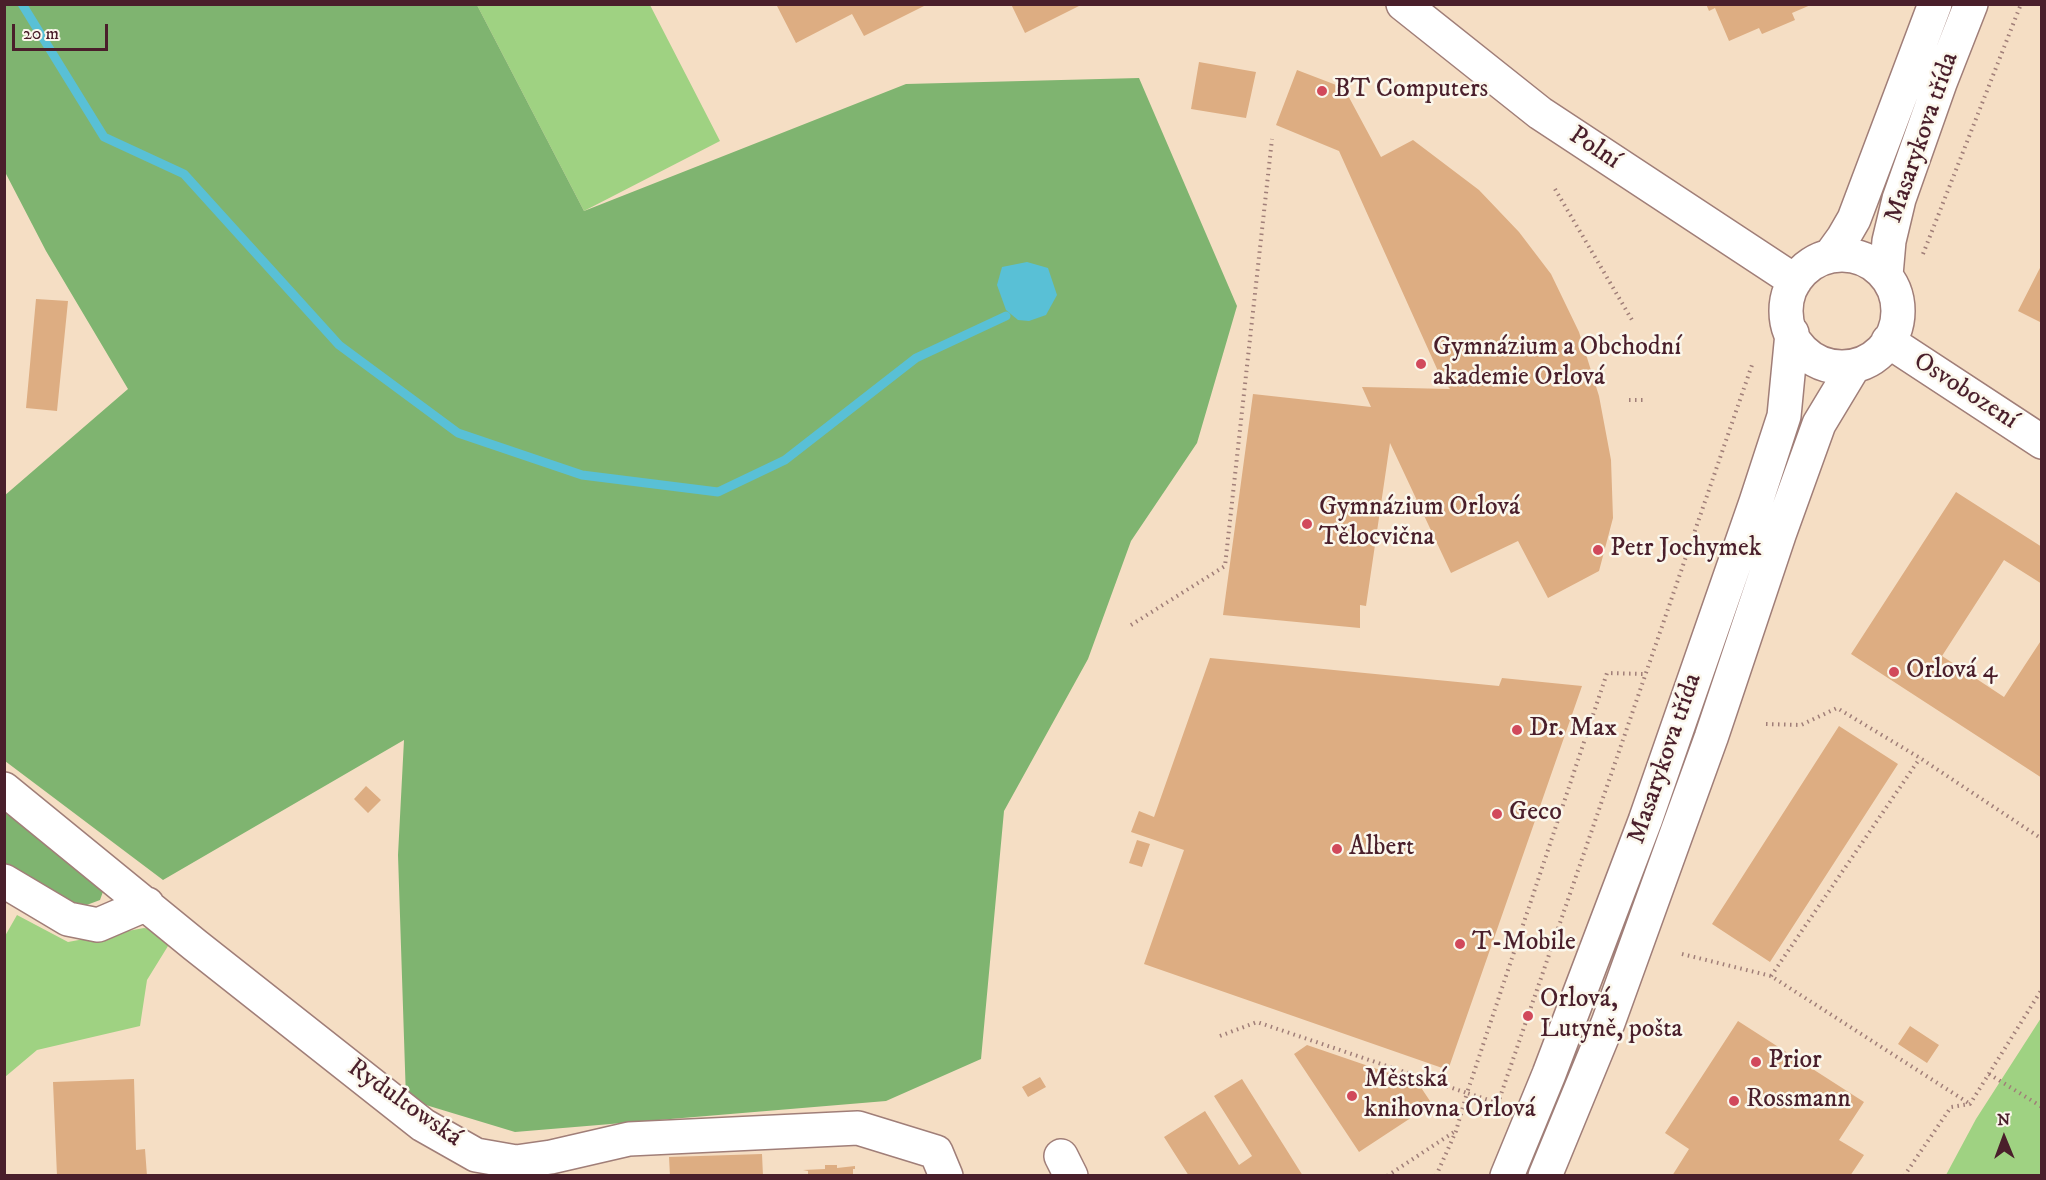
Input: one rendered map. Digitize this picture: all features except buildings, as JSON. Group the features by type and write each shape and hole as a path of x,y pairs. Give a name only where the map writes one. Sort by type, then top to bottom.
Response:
{"street":[{"name":"Polní","path":"1403,4 1540,113 1795,281"},
{"name":"Masarykova třída","path":"1830,256 1844,238 1854,219 1935,4"},
{"name":"Masarykova třída","path":"1886,275 1889,241 1899,199 1971,4"},
{"path":"1848,255 1863,258 1876,265 1893,286 1898,317 1888,341 1872,358 1854,366 1827,365 1814,360 1802,350 1792,333 1787,307 1795,281 1806,269 1830,256 1848,255"},
{"name":"Masarykova třída","path":"1507,1176 1549,1074 1645,821 1752,513 1784,416 1792,333"},
{"name":"Osvobození","path":"1888,341 2042,442"},
{"name":"Masarykova třída","path":"1545,1176 1608,1023 1711,738 1819,424 1854,366"},
{"name":"Rydultowská","path":"4,789 195,945 423,1125 476,1155 516,1162 550,1157 629,1139 858,1128 936,1152 946,1176"},
{"path":"4,881 69,919 98,925 147,904"}],"path":[{"path":"1921,257 2021,4"},
{"path":"1131,625 1225,566 1272,139"},
{"path":"1555,189 1632,320"},
{"path":"1220,1036 1257,1022 1498,1103 1753,362"},
{"path":"1629,400 1647,400"},
{"path":"1436,1176 1456,1131 1607,674 1644,674"},
{"path":"1766,724 1801,725 1838,708 1920,758 2042,839"},
{"path":"1771,976 1920,758"},
{"path":"1682,954 1771,976 1970,1104"},
{"path":"1904,1176 1951,1107 1970,1104 2042,989"},
{"path":"1989,1074 2042,1107"},
{"path":"1387,1176 1456,1131"}],"green space":[{"path":"5,5 477,5 584,211 906,84 1139,78 1237,306 1197,443 1131,541 1088,659 1004,811 981,1059 886,1101 515,1132 406,1099 398,855 404,740 163,880 5,761 4,496 128,389 46,251 5,172"},
{"path":"477,5 650,5 720,141 584,211"},
{"path":"5,803 105,886 100,900 84,906 49,900 5,873"},
{"path":"17,915 68,942 144,928 158,930 169,938 168,946 147,980 140,1026 37,1050 5,1077 5,936"},
{"path":"2041,1018 2041,1175 1946,1175 1976,1119"}],"water":[{"path":"1027,262 1048,268 1057,295 1046,315 1029,321 1018,320 1006,310 997,285 1002,267"}],"waterway":[{"path":"22,4 104,137 184,174 339,345 458,433 582,475 718,492 785,460 916,358 1006,316"}],"place":[{"name":"BT Computers","path":"1322,91"},
{"name":"Gymnázium a Obchodní akademie Orlová","path":"1421,364"},
{"name":"Gymnázium Orlová Tělocvična","path":"1307,524"},
{"name":"Petr Jochymek","path":"1598,550"},
{"name":"Orlová 4","path":"1894,672"},
{"name":"Dr. Max","path":"1517,730"},
{"name":"Geco","path":"1497,814"},
{"name":"Albert","path":"1337,849"},
{"name":"T-Mobile","path":"1460,944"},
{"name":"Orlová, Lutyně, pošta","path":"1528,1016"},
{"name":"Prior","path":"1756,1062"},
{"name":"Městská knihovna Orlová","path":"1352,1096"},
{"name":"Rossmann","path":"1734,1101"}]}
